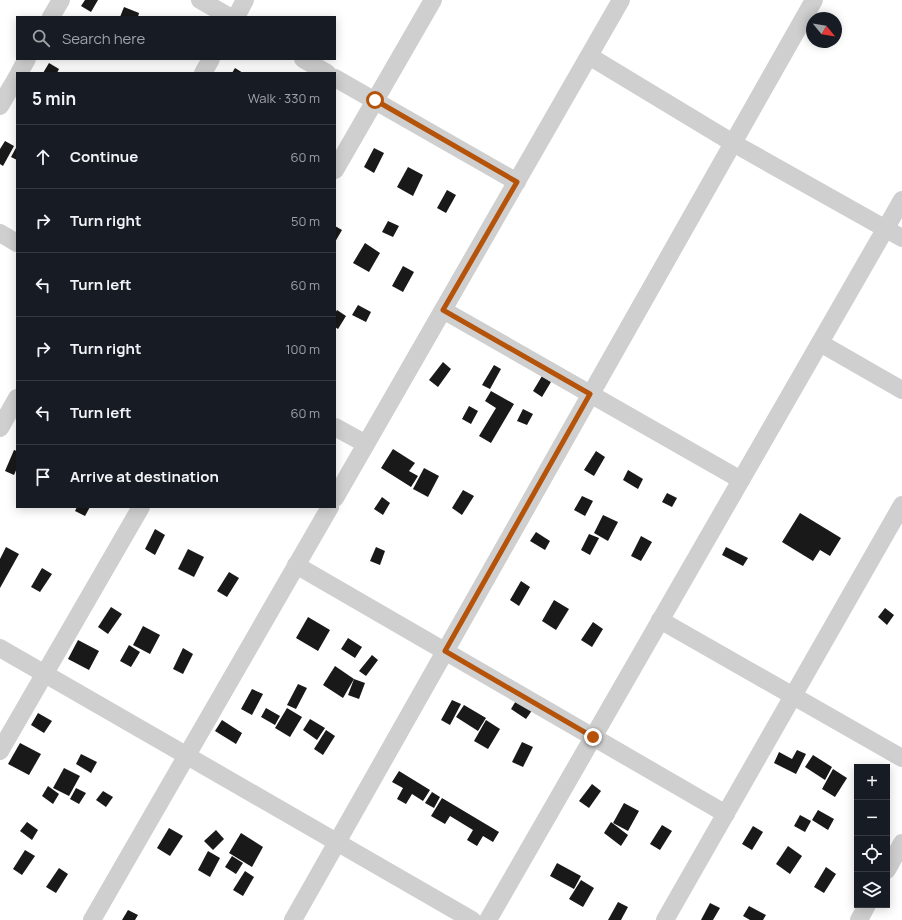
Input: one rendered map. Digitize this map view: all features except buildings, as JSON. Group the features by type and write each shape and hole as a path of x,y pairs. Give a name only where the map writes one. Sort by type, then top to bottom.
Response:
{"street":[{"path":"52,16 61,0"},
{"path":"200,0 228,16"},
{"path":"237,16 245,0"},
{"path":"336,168 433,0"},
{"path":"336,496 621,0"},
{"path":"293,920 814,0"},
{"path":"589,56 733,144 902,238"},
{"path":"20,72 26,60"},
{"path":"205,72 211,60"},
{"path":"305,60 325,72"},
{"path":"0,106 16,79"},
{"path":"336,79 517,182"},
{"path":"488,920 902,200"},
{"path":"0,233 16,242"},
{"path":"443,310 741,480"},
{"path":"820,343 902,390"},
{"path":"0,428 16,400"},
{"path":"336,428 366,444"},
{"path":"665,920 902,505"},
{"path":"0,751 140,508"},
{"path":"92,920 329,508"},
{"path":"296,565 726,814"},
{"path":"660,620 902,758"},
{"path":"0,648 472,920"},
{"path":"890,865 902,843"},
{"path":"859,920 865,908"}],"route":[{"path":"375,100 517,182 443,310 590,394 445,651 593,737"}]}
